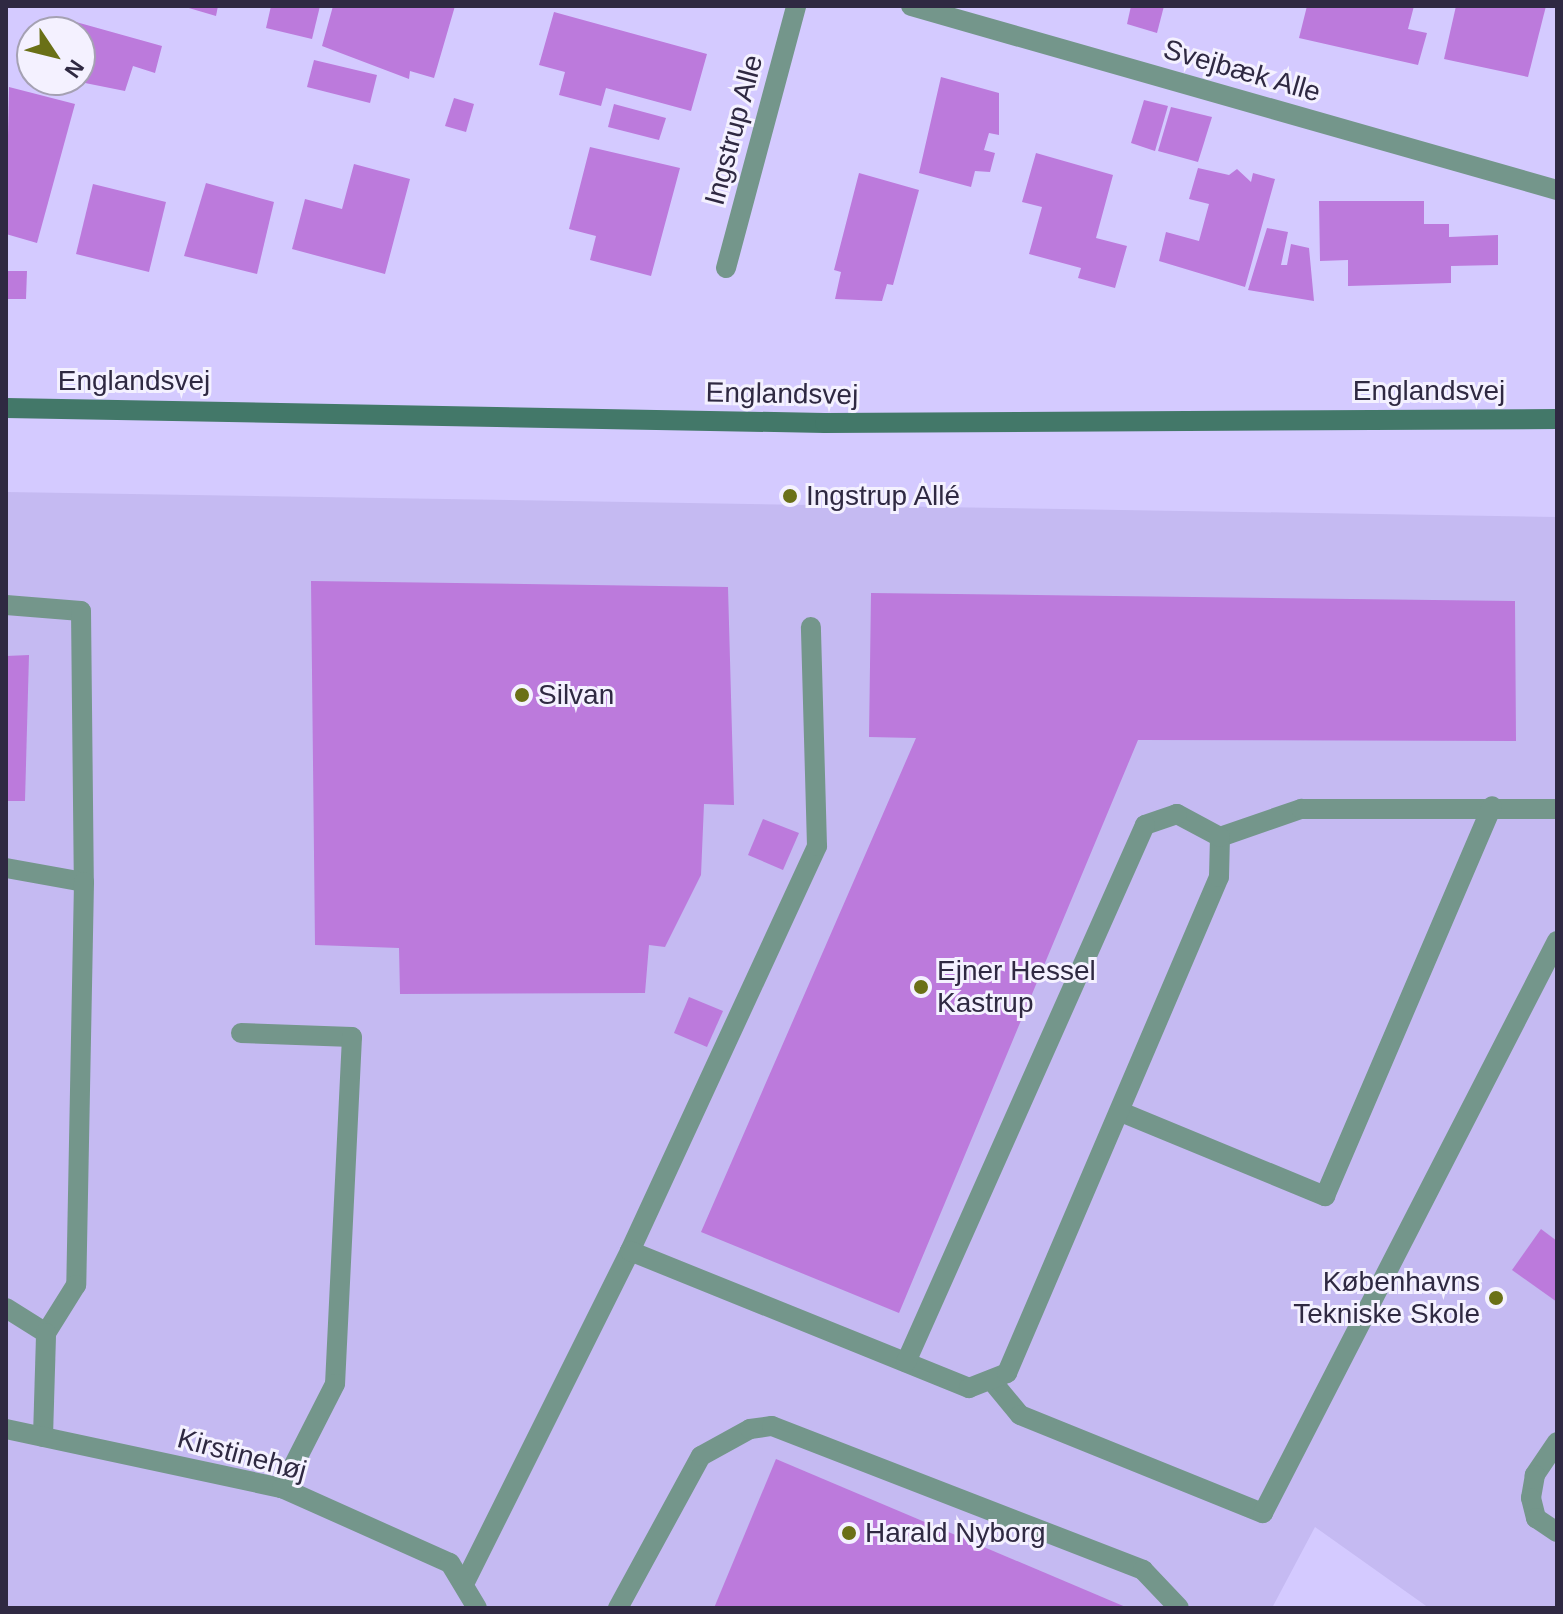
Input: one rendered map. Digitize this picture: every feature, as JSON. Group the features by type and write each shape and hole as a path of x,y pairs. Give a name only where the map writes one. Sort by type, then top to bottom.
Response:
{"main road":[{"name":"Englandsvej","path":"6,408 825,423 1557,419"}],"street":[{"name":"Ingstrup Alle","path":"726,268 796,6"},
{"name":"Svejbæk Alle","path":"911,6 1557,190"},
{"path":"6,605 81,611 84,882 76,1285 46,1333 43,1437"},
{"path":"477,1608 466,1580 630,1251 817,846 811,627"},
{"path":"906,1362 1145,825 1177,814 1220,837 1301,809 1492,806 1557,809"},
{"path":"1121,1112 1325,1196 1492,806"},
{"path":"630,1251 969,1388 1007,1373 1219,877 1220,837"},
{"path":"6,868 84,882"},
{"path":"991,1380 1020,1415 1263,1513 1557,941"},
{"path":"241,1033 352,1037 335,1384 282,1488"},
{"path":"6,1308 46,1333"},
{"path":"618,1608 701,1456 750,1429 772,1426 1143,1570 1179,1608"},
{"name":"Kirstinehøj","path":"6,1429 282,1488 450,1563 466,1580"},
{"path":"1557,1442 1535,1475 1531,1498 1536,1518 1557,1532"}],"shaded area":[{"path":"6,492 1557,517 1557,1608 1429,1608 1315,1527 1272,1608 6,1608"}],"building":[{"path":"182,6 218,6 216,16"},
{"path":"271,6 320,6 312,39 266,28"},
{"path":"333,6 455,6 434,78 410,71 409,79 322,46"},
{"path":"1131,6 1164,6 1157,33 1127,24"},
{"path":"1307,6 1414,6 1408,29 1427,33 1418,65 1299,38"},
{"path":"1456,6 1546,6 1528,77 1444,59"},
{"path":"554,12 707,54 691,111 606,88 601,106 559,95 565,72 539,65"},
{"path":"96,28 162,46 155,73 133,66 125,91 96,85"},
{"path":"314,60 377,75 370,103 307,87"},
{"path":"941,77 999,93 999,135 989,133 984,150 995,153 990,172 975,171 971,187 919,173"},
{"path":"9,87 16,89 16,96 44,96 75,104 37,243 6,234"},
{"path":"454,98 474,104 466,132 445,126"},
{"path":"1144,100 1168,106 1155,151 1131,143"},
{"path":"614,104 666,118 659,140 608,127"},
{"path":"1171,107 1212,117 1198,162 1158,151"},
{"path":"590,147 680,168 651,276 590,260 596,236 569,229"},
{"path":"1036,153 1113,175 1096,238 1127,246 1115,288 1078,278 1081,268 1029,254 1042,207 1022,202"},
{"path":"354,164 410,179 385,274 292,249 305,199 342,209"},
{"path":"1198,168 1229,175 1237,169 1251,182 1253,173 1275,179 1245,287 1159,261 1166,232 1199,241 1209,204 1189,199"},
{"path":"859,173 919,190 893,285 887,284 882,301 835,299 841,272 834,270"},
{"path":"206,183 274,202 257,274 184,256"},
{"path":"93,184 166,202 149,272 76,254"},
{"path":"1319,201 1424,201 1424,224 1449,224 1449,237 1498,235 1498,265 1451,266 1451,283 1348,286 1348,260 1320,261"},
{"path":"1267,228 1288,232 1281,265 1287,265 1291,244 1309,248 1314,301 1248,290"},
{"path":"6,271 27,271 26,299 6,299"},
{"name":"Silvan","path":"311,581 728,587 734,805 704,804 701,875 665,947 649,945 645,993 400,994 399,948 315,945"},
{"name":"Ejner Hessel Kastrup","path":"871,593 1515,601 1516,741 1138,740 899,1313 701,1232 916,738 869,737"},
{"path":"29,655 25,801 6,801 6,656"},
{"path":"763,819 799,833 783,870 748,855"},
{"path":"689,997 723,1011 707,1047 674,1033"},
{"path":"1541,1229 1557,1241 1557,1302 1512,1270"},
{"name":"Harald Nyborg","path":"776,1459 1128,1608 714,1608"}],"place":[{"name":"Ingstrup Allé","path":"790,496"},
{"name":"Silvan","path":"522,695"},
{"name":"Ejner Hessel Kastrup","path":"921,987"},
{"name":"Københavns Tekniske Skole","path":"1496,1298"},
{"name":"Harald Nyborg","path":"849,1533"}]}
